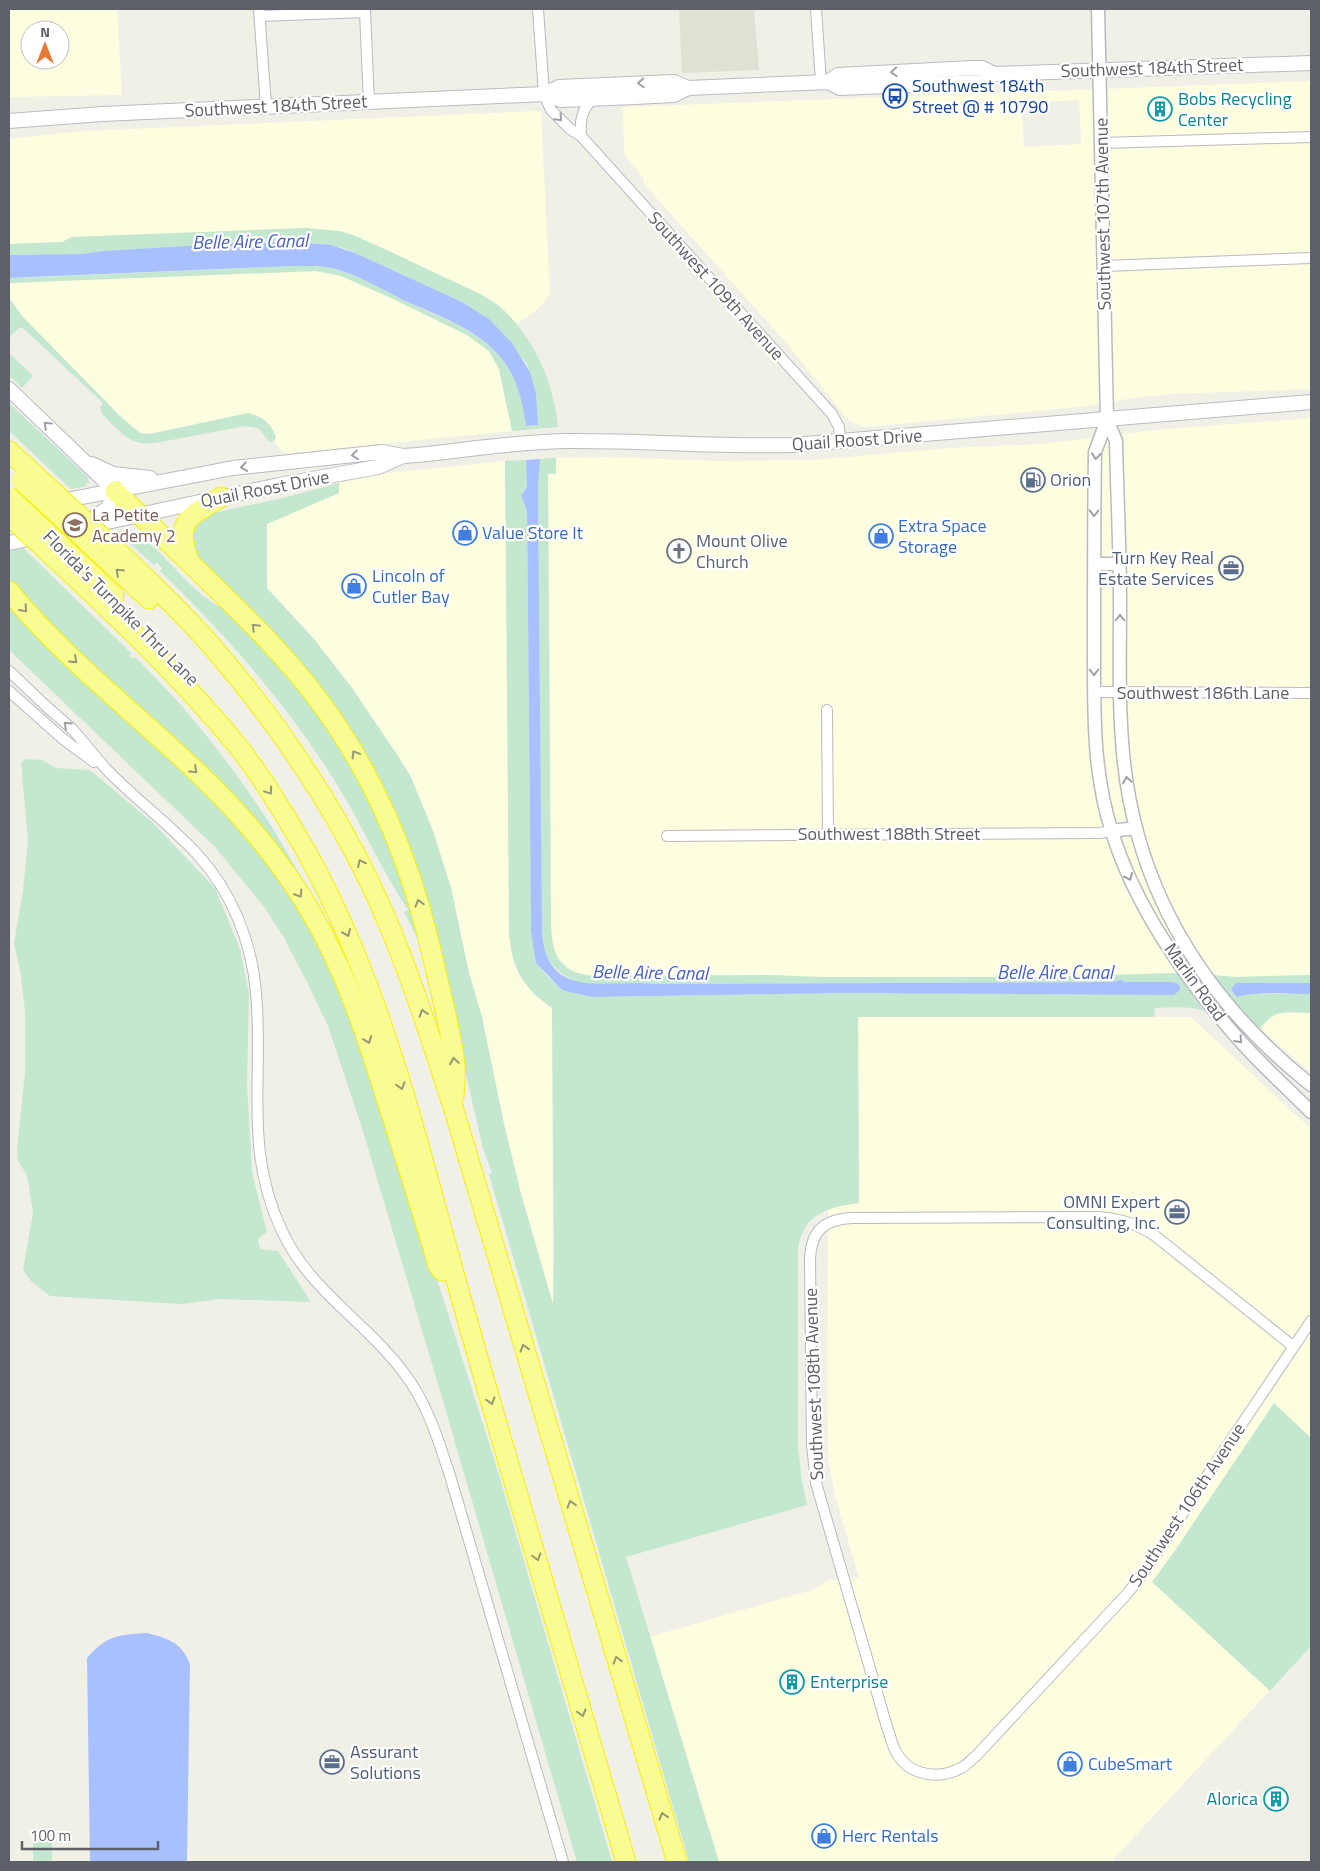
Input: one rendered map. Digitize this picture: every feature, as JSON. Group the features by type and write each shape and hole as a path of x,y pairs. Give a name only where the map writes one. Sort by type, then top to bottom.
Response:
{"highway":[{"path":"9,451 22,476 205,638 226,663 267,715 323,797 371,884 409,975 454,1110 677,1862"},
{"path":"115,491 190,561 279,651 316,696 356,755 384,809 411,877 427,931 456,1067 454,1110"},
{"path":"190,561 183,538 187,521 194,513 221,497"},
{"name":"Florida's Turnpike Thru Lane","path":"9,498 66,560"},
{"path":"9,516 66,560 163,662 241,751 279,806 313,864 356,955 391,1051 462,1304 626,1862"},
{"path":"9,592 49,636 222,797 269,851 300,896 332,951 344,978 372,1053 438,1265 462,1304"}],"main road":[{"name":"Southwest 184th Street","path":"9,121 111,114 544,94 561,100 674,95 688,88 824,82 838,74 982,68 994,74 1311,62"},
{"name":"Southwest 184th Street","path":"544,94 559,87 569,86 674,82 688,88"},
{"path":"9,389 115,491 108,508 79,528"},
{"name":"Quail Roost Drive","path":"9,511 249,466 382,452 403,456 564,441 635,441 747,446 840,442 1311,402"},
{"name":"Quail Roost Drive","path":"9,543 141,516 221,497 378,467 403,456"},
{"path":"82,459 118,475 171,480"}],"street":[{"name":"Southwest 109th Avenue","path":"538,9 544,94 551,110 570,129 581,136 832,414 839,427 840,442"},
{"path":"816,9 824,82"},
{"name":"Southwest 107th Avenue","path":"1098,9 1101,70 1107,420 1095,452 1094,692 1098,772 1111,831"},
{"path":"266,107 260,13 365,12 369,102"},
{"path":"581,136 583,113 587,104 593,99"},
{"path":"1102,143 1311,137"},
{"path":"1104,266 1311,258"},
{"name":"Southwest 107th Avenue","path":"1107,420 1116,441 1124,764 1136,828"},
{"path":"1094,564 1119,564"},
{"path":"9,671 71,729 111,774 198,854 221,886 238,918 256,985 257,1135 261,1168 271,1205 287,1242 300,1264 322,1290 396,1363 413,1385 429,1417 456,1496 563,1862"},
{"path":"9,691 63,739 111,774"},
{"name":"Southwest 186th Lane","path":"1094,692 1311,693"},
{"path":"828,710 828,835"},
{"path":"1111,831 1136,828"},
{"name":"Marlin Road","path":"1136,828 1163,904 1203,972 1222,998 1254,1035 1311,1085"},
{"name":"Southwest 188th Street","path":"667,836 1100,833 1111,831"},
{"name":"Marlin Road","path":"1111,831 1136,894 1197,988 1250,1052 1311,1112"},
{"name":"Southwest 108th Avenue","path":"937,1775 925,1774 909,1767 897,1754 893,1746 818,1494 812,1445 810,1259 812,1242 821,1228 835,1220 853,1218 1096,1218 1124,1220 1140,1226 1154,1235 1294,1347"},
{"name":"Southwest 106th Avenue","path":"937,1775 962,1768 976,1756 1135,1583 1311,1321"}],"shaded area":[{"path":"9,9 117,9 122,95 9,97"},
{"path":"679,9 754,9 759,70 682,73"},
{"path":"1311,81 1311,389 1170,394 1079,407 866,427 859,425 844,415 789,346 644,184 644,179 624,154 623,107","holes":["1079,100 1081,144 1024,147 1022,103"]},
{"path":"541,112 550,294 539,308 517,324 499,305 468,288 373,244 339,231 305,228 72,237 62,242 9,244 9,139 84,131"},
{"path":"305,228 339,231 353,235 476,292 495,303 523,332 540,362 552,394 558,427 512,431 499,369 489,351 467,335 341,276 316,271 9,283 9,278 293,266 320,266 335,269 369,282 455,324 492,348 512,374 521,400 526,426 538,425 536,393 527,364 489,319 462,302 346,249 313,243 278,242 103,251 83,254 9,255 9,244 62,242 72,237"},
{"path":"316,271 341,276 391,298 467,335 489,351 499,369 512,431 291,453 283,452 274,441 276,437 256,415 248,413 149,434 140,433 120,416 23,317 9,298 9,283"},
{"path":"9,298 23,317 120,416 140,433 150,434 248,413 262,418 269,424 276,437 274,441 270,442 258,428 245,426 156,443 139,443 132,440 120,432 102,414 100,407 103,403 23,328 19,328 9,338"},
{"path":"9,353 33,376 22,388 9,375"},
{"path":"9,403 89,478 90,483 86,484 87,486 71,489 9,431"},
{"path":"1311,418 1311,975 1236,977 1177,973 1037,977 597,976 578,973 570,969 558,958 554,951 551,925 548,474 556,474 556,458 605,457 718,461 813,460 951,448 1043,444 1154,430"},
{"path":"556,458 556,474 548,474 551,925 554,947 561,962 567,968 585,975 597,976 1038,977 1177,973 1205,1012 1194,1008 1174,1007 1155,1008 1154,1017 858,1017 859,1203 827,1210 811,1220 800,1238 798,1250 798,1447 807,1505 626,1557 719,1862 689,1862 489,1174 492,1173 483,1148 464,1066 384,796 196,554 190,545 193,525 208,514 283,498 339,483 339,493 267,524 267,588 314,639 352,688 411,777 433,831 451,888 520,1190 553,1304 552,1008 526,985 516,967 509,933 505,461 526,460 527,487 522,493 522,498 527,511 531,932 538,965 564,991 592,997 848,993 1174,994 1180,989 1172,982 1125,982 1121,980 1111,982 639,983 592,985 577,982 557,969 547,957 541,937 538,468 540,459"},
{"path":"505,461 508,716 520,975 534,995 552,1008 553,1306 520,1191 482,1017 469,973 451,888 433,831 411,777 352,688 314,639 267,588 267,524 339,493 339,483 379,474"},
{"path":"126,531 150,544 206,598 225,609 312,698 386,824 421,946 404,912 408,910 335,781 316,752 254,671 160,571 162,568 157,563 154,565 118,533"},
{"path":"23,548 131,653 129,656 133,659 135,657 212,743 257,804 316,905 9,585 9,551"},
{"path":"9,602 187,770 284,879 336,977 384,1112 496,1465 612,1862 577,1862 362,1128 328,1026 308,984 284,938 265,908 215,847 9,650"},
{"path":"26,759 42,760 56,768 90,770 152,822 215,888 240,949 249,994 247,1085 252,1172 267,1232 258,1239 260,1249 278,1251 311,1302 220,1299 181,1304 50,1296 31,1281 23,1270 33,1213 27,1175 18,1161 17,1148 25,1073 25,1011 20,970 14,944 23,890 28,841 21,762"},
{"path":"1212,975 1236,977 1311,975 1311,983 1236,983 1231,989 1235,997 1252,994 1311,994 1311,1013 1280,1013 1256,1030"},
{"path":"1282,1013 1311,1013 1311,1073 1264,1032 1262,1028 1275,1015"},
{"path":"858,1016 1191,1017 1311,1128 1311,1646 1111,1862 719,1862 650,1637 815,1589 828,1580 859,1578 835,1495 828,1460 827,1390 828,1208 859,1203"},
{"path":"1274,1403 1311,1438 1311,1646 1270,1691 1152,1582"},
{"path":"33,1839 52,1839 52,1862 33,1862"}],"water":[{"path":"298,242 331,245 355,253 462,302 489,319 512,343 530,372 536,393 538,425 526,426 521,400 512,374 502,359 481,339 455,323 360,278 335,269 320,266 293,266 9,278 9,255 82,254 103,251 238,243"},
{"path":"540,459 538,484 542,935 547,956 556,970 569,979 584,983 601,984 1111,982 1121,980 1125,982 1174,982 1180,986 1180,990 1174,995 848,993 592,997 564,991 560,988 536,963 531,932 527,511 521,495 527,487 526,460"},
{"path":"1236,983 1311,983 1311,994 1263,993 1236,997 1231,989"},
{"path":"147,1633 168,1639 178,1646 190,1664 187,1862 90,1862 87,1658 94,1650 114,1638"}],"place":[{"name":"Southwest 184th Street @ # 10790","path":"895,96"},
{"name":"Bobs Recycling Center","path":"1160,109"},
{"name":"Orion","path":"1033,480"},
{"name":"La Petite Academy 2","path":"75,525"},
{"name":"Value Store It","path":"465,533"},
{"name":"Extra Space Storage","path":"881,536"},
{"name":"Mount Olive Church","path":"679,551"},
{"name":"Turn Key Real Estate Services","path":"1231,568"},
{"name":"Lincoln of Cutler Bay","path":"354,586"},
{"name":"OMNI Expert Consulting, Inc.","path":"1177,1212"},
{"name":"Enterprise","path":"792,1682"},
{"name":"Assurant Solutions","path":"332,1762"},
{"name":"CubeSmart","path":"1070,1764"},
{"name":"Alorica","path":"1276,1799"},
{"name":"Herc Rentals","path":"824,1836"}],"water label":[{"name":"Belle Aire Canal","path":"250,241"},
{"name":"Belle Aire Canal","path":"650,972"},
{"name":"Belle Aire Canal","path":"1055,972"}]}
